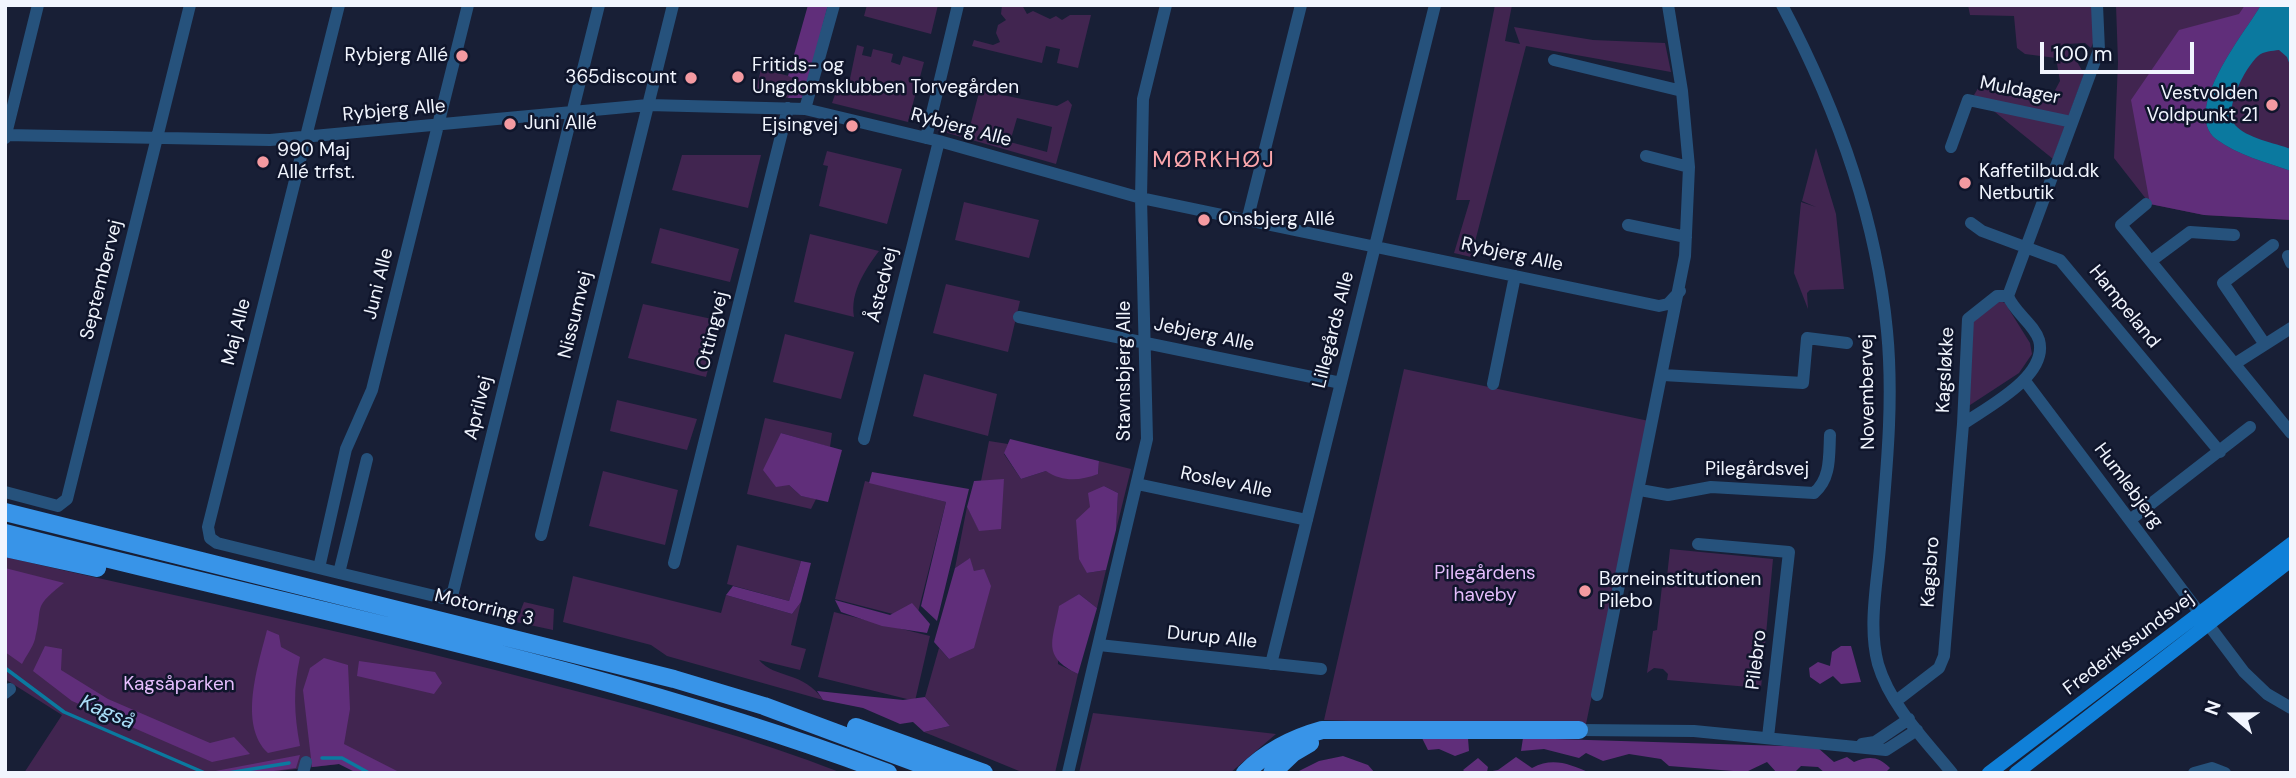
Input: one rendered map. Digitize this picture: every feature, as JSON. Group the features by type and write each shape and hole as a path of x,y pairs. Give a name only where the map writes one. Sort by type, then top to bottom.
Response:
{"highway":[{"name":"Motorring 3","path":"5,512 563,649 764,706 944,773"},
{"path":"5,533 555,668 806,742 888,773"},
{"path":"5,548 139,578 209,585"},
{"path":"764,706 841,722 984,773"},
{"path":"1245,773 1257,761 1294,738 1322,730 1579,730"},
{"path":"1272,773 1293,753 1315,740 1343,731"}],"main road":[{"name":"Frederikssundsvej","path":"2016,773 2291,544"},
{"name":"Frederikssundsvej","path":"1989,773 2291,560"}],"street":[{"path":"5,136 38,5"},
{"name":"Septembervej","path":"5,492 58,506 67,499 190,5"},
{"name":"Maj Alle","path":"338,5 208,527 210,538 217,543 339,573"},
{"name":"Juni Alle","path":"319,568 346,449 372,390 468,5"},
{"name":"Aprilvej","path":"339,573 443,598 453,592 599,5"},
{"name":"Nissumvej","path":"541,535 673,5"},
{"path":"805,109 834,5"},
{"path":"926,138 958,5"},
{"name":"Stavnsbjerg Alle","path":"1068,773 1147,439 1141,198 1143,99 1166,5"},
{"path":"1247,221 1301,5"},
{"name":"Lillegårds Alle","path":"1271,664 1436,5"},
{"path":"1597,695 1680,291 1686,237 1689,167 1682,91 1668,5"},
{"name":"Novembervej","path":"1782,5 1816,74 1853,165 1871,229 1880,278 1887,333 1890,401 1875,643 1878,663 1896,701 1952,773"},
{"name":"Muldager","path":"2025,247 2099,50 2097,5"},
{"path":"1554,60 1682,91"},
{"name":"Muldager","path":"1951,147 1968,100 2072,122"},
{"name":"Rybjerg Alle","path":"5,136 305,138 648,104 805,109 939,141 1141,198 1247,221 1659,306 1668,304 1680,291"},
{"name":"Ottingvej","path":"674,563 788,108"},
{"name":"Åstedvej","path":"864,439 939,141"},
{"path":"1646,156 1689,167"},
{"path":"2146,204 2121,225 2291,433"},
{"name":"Hampeland","path":"1972,223 1982,230 2060,260 2220,452"},
{"path":"1628,225 1686,237"},
{"path":"2151,261 2190,232 2234,235"},
{"path":"2264,343 2223,283 2273,245"},
{"path":"2025,247 2008,296 2038,339 2040,353 2025,381"},
{"path":"1493,384 1515,275"},
{"name":"Kagsløkke","path":"1963,424 1968,319 1997,296 2008,296"},
{"name":"Jebjerg Alle","path":"1018,317 1341,383"},
{"path":"2236,363 2291,328"},
{"path":"1663,375 1803,383 1807,338 1847,344"},
{"name":"Kagsløkke","path":"1963,424 2025,381"},
{"name":"Humlebjerg","path":"2025,381 2245,674 2267,694 2291,708"},
{"name":"Kagsbro","path":"1896,701 1939,668 1944,656 1963,424"},
{"path":"2130,520 2250,427"},
{"name":"Pilegårdsvej","path":"1640,490 1668,495 1711,487 1814,493 1822,486 1827,475 1830,435"},
{"path":"339,573 367,459"},
{"name":"Roslev Alle","path":"1137,484 1307,520"},
{"name":"Pilebro","path":"1698,544 1789,552 1768,737"},
{"name":"Durup Alle","path":"1099,645 1321,669"},
{"path":"1851,745 1875,742 1909,719"},
{"path":"1579,730 1694,731 1886,750 1917,730"},
{"path":"2194,773 2212,768 2225,773"}],"green space":[{"path":"867,5 938,5 931,34 864,16"},
{"path":"1002,5 1022,5 1027,14 1033,11 1050,19 1056,16 1062,20 1070,15 1091,15 1078,68 1057,63 1060,49 1046,46 1042,63 972,46 974,40 993,45 1000,42 996,33 998,25 1006,20 1001,14"},
{"path":"1495,5 1512,5 1505,41 1520,44 1514,27 1593,40 1665,43 1671,72 1526,46 1471,257 1454,253 1470,200 1456,200"},
{"path":"1968,5 2093,5 2095,38 2091,48 2085,43 2067,44 2084,74 2053,159 1974,95 1983,80 2005,96 2052,96 2060,81 2056,58 2025,54 2017,48 2014,16 1970,15"},
{"path":"2116,5 2291,5 2291,220 2204,215 2150,204 2114,158 2118,62"},
{"path":"857,45 864,47 862,55 871,57 873,49 893,54 891,62 900,65 903,56 924,62 908,122 832,103 836,92 847,93"},
{"path":"761,69 793,77 788,98 756,90"},
{"path":"981,85 995,89 1002,95 1057,106 1068,100 1072,105 1056,164 937,130 938,123 969,130","holes":["1017,118 1052,127 1047,152 1010,142"]},
{"path":"1816,148 1836,214 1844,289 1810,290 1807,293 1808,309 1794,273 1801,202 1816,207 1802,201"},
{"path":"827,151 902,169 887,224 819,206 828,166 823,165"},
{"path":"682,155 761,155 748,208 672,190"},
{"path":"964,202 1039,220 1029,258 955,240"},
{"path":"660,228 739,249 730,282 651,263"},
{"path":"810,234 879,251 856,290 854,317 794,302"},
{"path":"946,284 1020,301 1008,352 933,333"},
{"path":"1998,300 2005,303 2030,343 2032,354 2019,373 1967,407 1973,322"},
{"path":"643,304 721,321 706,377 628,358"},
{"path":"785,334 854,352 841,399 773,382"},
{"name":"Pilegårdens haveby","path":"1404,369 1649,421 1586,724 1453,725 1324,720"},
{"path":"924,374 997,394 988,436 913,416"},
{"path":"617,400 697,419 687,450 610,431"},
{"path":"765,418 832,433 830,447 781,433 789,485 801,496 816,499 811,509 747,494"},
{"path":"989,441 1008,444 1004,454 1021,479 1046,471 1098,474 1099,461 1131,469 1116,530 1118,493 1104,486 1090,507 1087,573 1106,570 1097,608 1079,594 1059,607 1058,664 1078,674 1055,773 1024,773 924,732 950,726 925,697 939,648 949,659 974,571 969,559 955,568 967,507 979,530 1004,480 981,481"},
{"path":"603,471 678,490 665,545 589,526"},
{"path":"865,481 946,502 916,620 835,599"},
{"path":"737,545 801,561 789,601 727,584"},
{"path":"1670,549 1773,559 1761,688 1667,680 1668,674 1663,669 1654,668 1647,673 1653,631 1657,630 1662,586 1666,586"},
{"name":"Kagsåparken","path":"5,557 498,671 706,727 842,773 357,773 339,764 262,773 24,773 62,715 5,679"},
{"path":"573,576 721,613 726,595 792,614 801,602 791,645 806,649 800,670 759,660 773,670 807,684 823,700 667,656 651,645 563,622"},
{"path":"458,594 513,610 509,620 441,602"},
{"path":"524,602 554,609 553,630 516,622"},
{"path":"834,612 930,636 915,701 818,677"},
{"path":"1093,713 1276,734 1230,773 1079,773"}],"shaded area":[{"path":"808,5 828,5 804,98 788,98 793,78 788,76"},
{"path":"2245,5 2261,5 2230,52 2210,92 2206,110 2207,126 2216,139 2233,149 2291,171 2291,220 2204,215 2150,204 2131,100 2179,30 2239,14"},
{"path":"781,433 842,450 828,502 801,496 789,485 776,487 763,470"},
{"path":"1010,439 1099,461 1098,474 1071,479 1046,471 1021,479 1004,453"},
{"path":"872,472 969,489 937,621 921,606 946,502 869,483"},
{"path":"1004,479 1001,529 979,531 967,507 974,481"},
{"path":"1104,486 1118,493 1116,530 1106,570 1087,573 1079,559 1076,520 1090,507 1088,493"},
{"path":"970,558 974,571 984,569 991,586 974,648 949,659 934,642 955,568"},
{"path":"801,561 811,563 801,602 792,614 726,595 733,586 789,601"},
{"path":"5,568 64,583 43,603 34,642 22,664 5,652"},
{"path":"1079,594 1097,608 1078,674 1059,661 1052,646 1059,606"},
{"path":"835,600 890,615 912,603 930,624 927,633 882,626 841,612"},
{"path":"267,630 279,635 281,647 300,657 295,702 300,746 268,753 259,741 252,711 255,677"},
{"path":"45,646 62,649 61,670 108,699 210,743 234,737 250,754 212,762 72,701 33,671"},
{"path":"1841,646 1851,646 1861,682 1841,684 1833,676 1820,684 1810,677 1809,668 1818,662 1830,666 1832,652"},
{"path":"324,658 348,665 350,709 344,744 401,773 357,773 339,764 312,767 303,690 310,668"},
{"path":"359,661 435,672 442,683 434,694 357,676"},
{"path":"817,691 903,700 925,697 950,726 924,732 913,722 900,724 863,708 823,700"},
{"path":"1421,736 1468,738 1469,751 1455,756 1439,749 1428,750"},
{"path":"1523,738 1817,747 1834,762 1847,757 1854,762 1873,758 1890,768 1885,773 1825,773 1818,767 1801,766 1794,773 1777,773 1767,762 1746,772 1669,766 1661,759 1629,754 1603,761 1586,753 1579,758 1544,749 1521,751"},
{"path":"300,755 296,768 259,773 205,773"},
{"path":"1343,756 1368,765 1375,773 1295,773 1319,761"},
{"path":"1516,757 1532,768 1554,762 1590,773 1466,773 1463,770 1478,758 1488,767 1487,772 1498,770"}],"water":[{"path":"2261,5 2291,5 2291,68 2287,57 2279,50 2258,56 2237,89 2232,118 2240,130 2291,149 2291,171 2233,149 2216,139 2207,126 2206,110 2210,92 2230,52"}],"waterway":[{"name":"Kagså","path":"5,668 64,712 205,773"},
{"name":"Kagså","path":"322,758 342,758 369,773"},
{"name":"Kagså","path":"228,773 289,763"}],"place":[{"name":"Rybjerg Allé","path":"462,56"},
{"name":"Fritids- og Ungdomsklubben Torvegården","path":"738,77"},
{"name":"365discount","path":"691,78"},
{"name":"Vestvolden Voldpunkt 21","path":"2272,105"},
{"name":"Juni Allé","path":"510,124"},
{"name":"Ejsingvej","path":"852,126"},
{"name":"990 Maj Allé trfst.","path":"263,162"},
{"name":"Kaffetilbud.dk Netbutik","path":"1965,183"},
{"name":"Onsbjerg Allé","path":"1204,220"},
{"name":"Børneinstitutionen Pilebo","path":"1585,591"}],"district":[{"name":"MØRKHØJ","path":"1214,161"}]}
